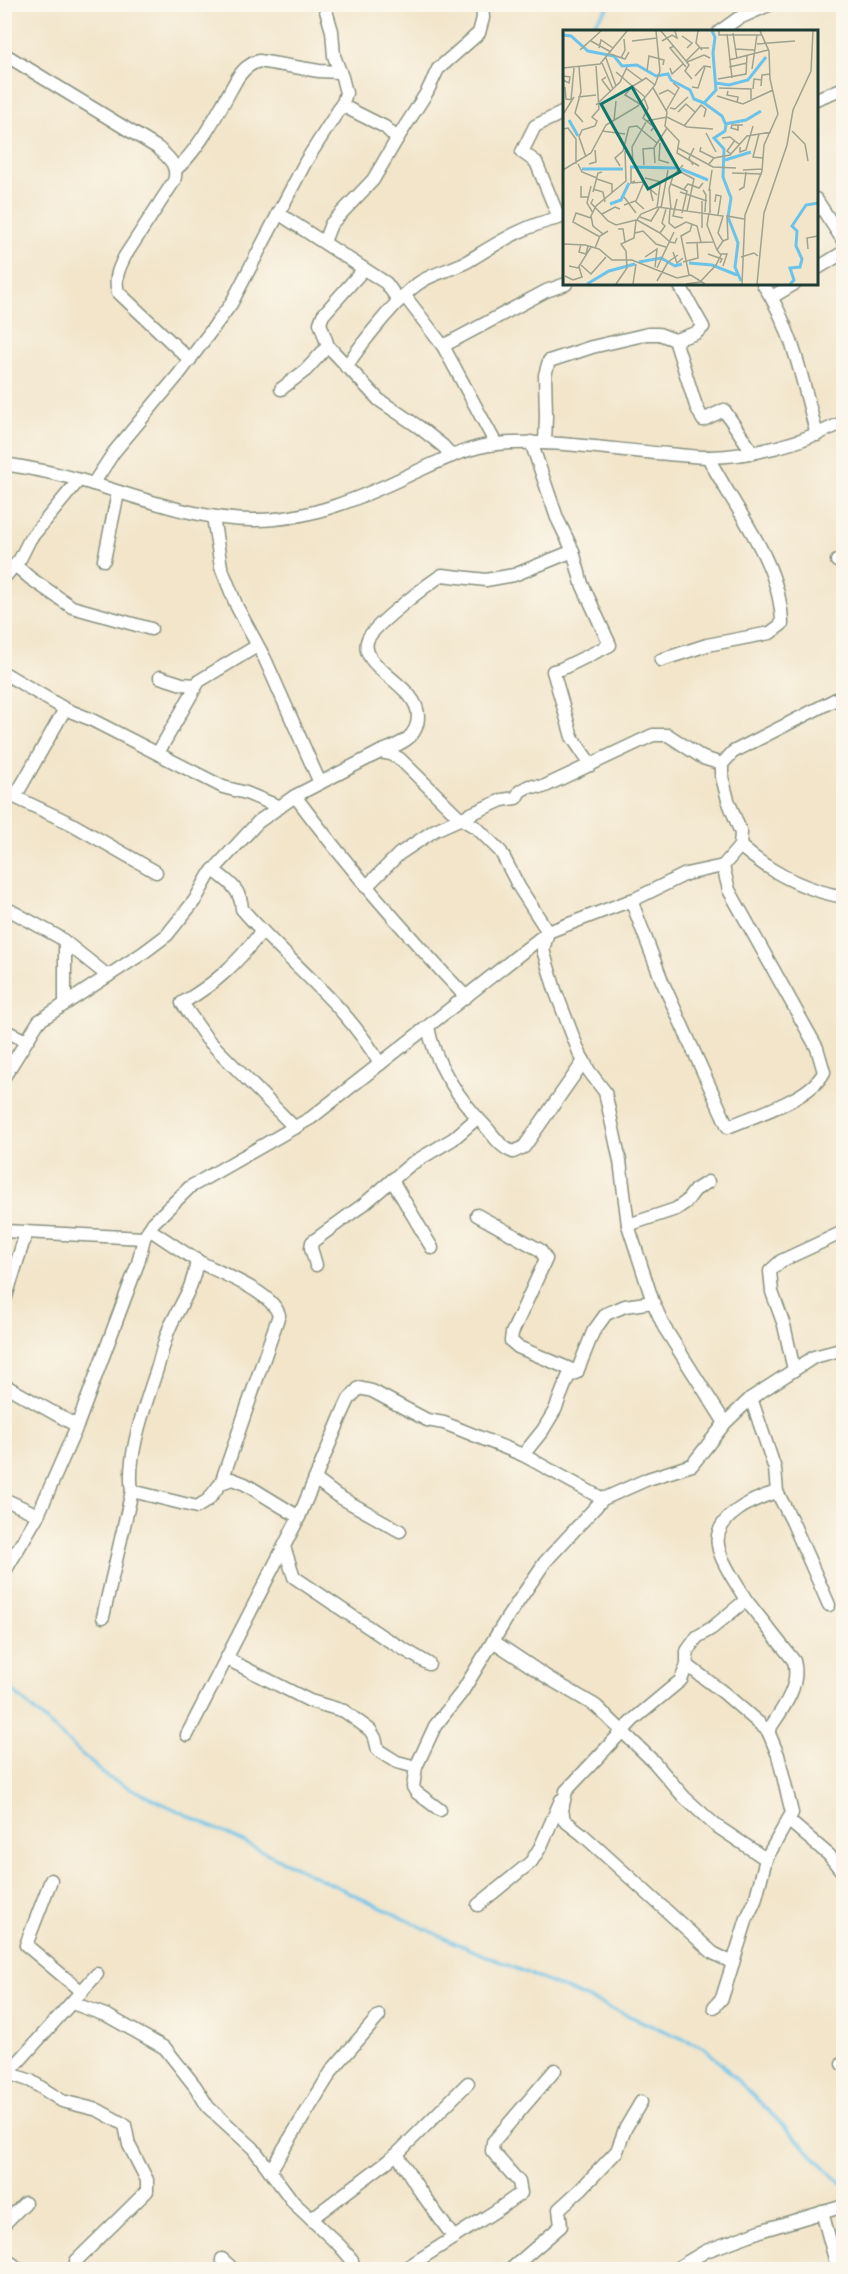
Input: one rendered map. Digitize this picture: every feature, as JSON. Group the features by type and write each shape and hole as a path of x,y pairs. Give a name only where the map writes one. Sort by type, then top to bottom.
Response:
{"street":[{"path":"93,484 114,452 190,360 231,304 311,152 341,105 346,93 334,56 332,31 324,4"},
{"path":"324,242 331,224 373,180 427,92 438,69 479,33 483,18 482,4"},
{"path":"722,30 737,20 771,4"},
{"path":"4,54 158,148 170,159 176,169 174,182 125,256 119,268 116,285 118,292 190,360"},
{"path":"176,169 184,163 201,139 244,68 252,63 259,61 319,72 340,72"},
{"path":"818,98 843,88"},
{"path":"341,105 385,127 397,139"},
{"path":"346,367 402,298 420,281 457,267 539,222 559,218 536,162 522,152 535,126 563,112"},
{"path":"818,202 843,242"},
{"path":"278,213 386,283 402,298 443,346 496,444"},
{"path":"818,268 843,252"},
{"path":"364,269 323,315 320,323 328,346 379,400 419,427 452,456"},
{"path":"443,346 546,291 563,285"},
{"path":"545,443 544,375 549,361 592,347 648,334 659,334 675,340 696,333 703,327 680,285"},
{"path":"764,285 787,329 817,435"},
{"path":"772,297 792,285"},
{"path":"675,340 696,406 703,420 724,410 753,453"},
{"path":"281,389 306,370 328,346"},
{"path":"4,464 79,480 118,493 213,517 279,520 333,507 452,456 496,444 531,442 708,457 753,453 782,447 817,435 843,422"},
{"path":"531,442 557,518 573,551 582,584 610,645 553,671 572,737 591,765"},
{"path":"662,660 707,645 770,633 782,624 780,605 763,550 732,502 708,457"},
{"path":"4,578 15,565 30,539 79,480"},
{"path":"104,560 118,493"},
{"path":"213,517 221,567 237,608 320,783"},
{"path":"4,1077 39,1021 167,935 195,900 213,870 258,822 295,796 409,738 417,725 417,705 412,696 379,668 370,657 367,648 368,639 382,623 442,575 486,580 505,576 573,551"},
{"path":"15,565 72,607 151,629"},
{"path":"158,753 199,681 257,646"},
{"path":"4,673 65,709 90,718 223,787 246,793 280,807"},
{"path":"160,677 182,684 196,685"},
{"path":"4,1573 38,1515 77,1426 138,1263 146,1234 190,1187 311,1118 548,932 631,900 686,874 723,866 740,846 741,833 728,800 722,777 722,764 733,752 843,695"},
{"path":"65,709 10,794 72,824 156,872"},
{"path":"366,887 399,854 435,830 502,800 516,798 520,791 529,786 543,787 653,735 668,735 703,758 722,764"},
{"path":"400,744 400,759"},
{"path":"380,752 400,759 460,818 477,828 501,852 548,932 543,950 555,990 584,1061 605,1092 620,1161 628,1225 653,1302 664,1326 726,1423"},
{"path":"295,796 336,852 399,926 466,997"},
{"path":"740,846 782,876 820,893 843,897"},
{"path":"631,900 662,981 728,1127 798,1096 819,1081 824,1072 817,1048 729,890 723,866"},
{"path":"213,870 232,884 241,896 242,909 369,1044 380,1064"},
{"path":"4,907 59,937 108,976"},
{"path":"262,931 233,967 198,994 182,1003 207,1039 295,1128"},
{"path":"65,942 65,1004"},
{"path":"428,1027 431,1044 447,1078 476,1119 504,1149 513,1152 524,1147 584,1061"},
{"path":"4,1030 26,1041"},
{"path":"316,1265 311,1248 312,1242 364,1204 411,1164 453,1139 476,1119"},
{"path":"392,1180 432,1248"},
{"path":"628,1225 676,1209 686,1202 695,1190 708,1182"},
{"path":"477,1215 540,1250 546,1259 512,1333 511,1341 518,1347 577,1372"},
{"path":"4,1232 146,1234 259,1293 277,1307 279,1315 221,1483 208,1500 197,1507 132,1491"},
{"path":"4,1303 26,1233"},
{"path":"794,1370 784,1325 772,1292 770,1271 781,1261 843,1234"},
{"path":"103,1617 132,1491 131,1465 145,1406 169,1330 194,1281 197,1260"},
{"path":"523,1455 543,1430 555,1410 568,1377 577,1372 593,1332 606,1314 625,1306 653,1302"},
{"path":"440,1810 416,1792 413,1787 416,1767 435,1726 462,1692 545,1562 603,1498 648,1479 692,1465 726,1423 751,1398 814,1357 843,1349"},
{"path":"4,1385 77,1426"},
{"path":"187,1735 299,1517 349,1399 359,1388 372,1391 419,1416 444,1423 523,1455 603,1498"},
{"path":"751,1398 775,1469 777,1491 829,1605"},
{"path":"221,1483 232,1479 244,1484 299,1517"},
{"path":"315,1479 336,1495 400,1532"},
{"path":"768,1731 794,1688 797,1672 794,1661 746,1600 718,1546 718,1532 728,1518 777,1491"},
{"path":"4,1499 38,1515"},
{"path":"284,1548 294,1577 383,1638 429,1664"},
{"path":"478,1905 531,1862 541,1846 553,1814 566,1791 623,1730 681,1680 687,1665 687,1651 697,1636 712,1628 746,1600"},
{"path":"493,1641 550,1679 587,1699 623,1730 684,1797 715,1825 766,1859"},
{"path":"227,1659 310,1701 344,1711 370,1730 378,1750 397,1762 416,1767"},
{"path":"687,1665 768,1731 791,1799 792,1813 766,1859 755,1901 722,1998 714,2007"},
{"path":"566,1791 562,1810 564,1820 713,1953 733,1963"},
{"path":"788,1820 830,1855 843,1874"},
{"path":"51,1880 26,1945 82,1992"},
{"path":"6,2076 97,1974"},
{"path":"72,2003 108,2016 165,2048 195,2086 208,2107 253,2148 294,2203 352,2260 350,2270"},
{"path":"270,2171 333,2069 380,2016"},
{"path":"402,2270 521,2193 519,2182 492,2151 493,2142 555,2070"},
{"path":"6,2076 31,2081 62,2101 98,2110 125,2125 129,2145 147,2180 147,2191 76,2261"},
{"path":"311,2219 397,2154 468,2083"},
{"path":"510,2270 561,2226 559,2209 617,2151 625,2129 641,2102"},
{"path":"397,2154 454,2238"},
{"path":"4,2224 25,2203"},
{"path":"674,2270 706,2251 763,2229 843,2206"},
{"path":"822,2212 838,2270"},
{"path":"222,2259 234,2270"},
{"path":"4,2262 12,2263 20,2270"}],"waterway":[{"path":"589,30 611,4"},
{"path":"4,1683 107,1777 451,1941 705,2048 844,2186"}]}
